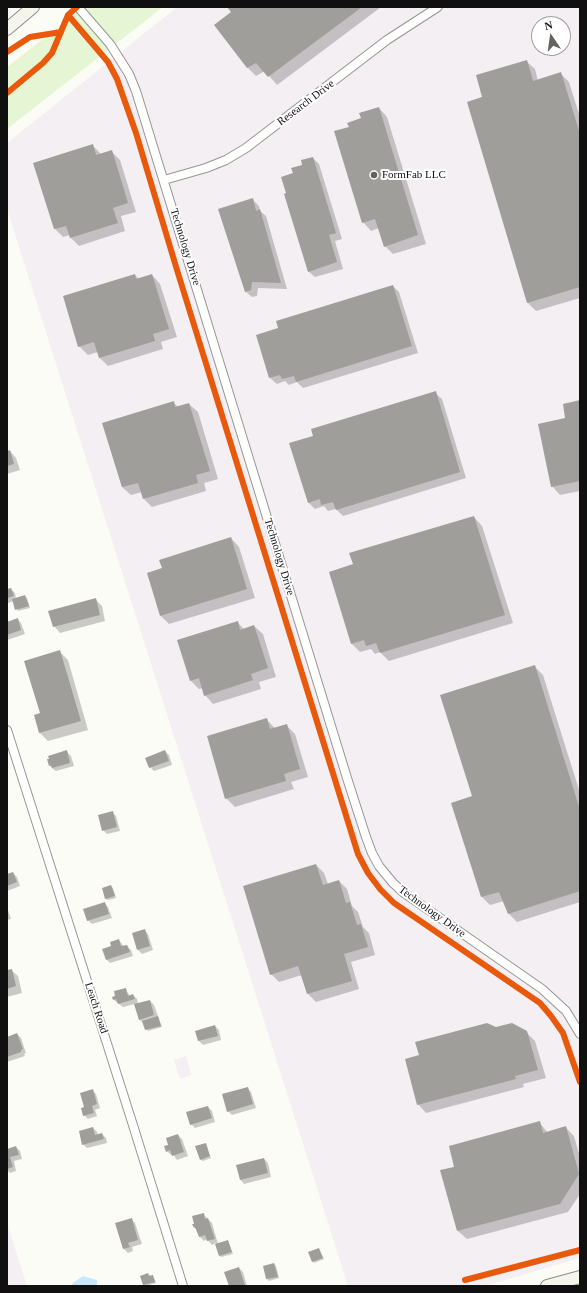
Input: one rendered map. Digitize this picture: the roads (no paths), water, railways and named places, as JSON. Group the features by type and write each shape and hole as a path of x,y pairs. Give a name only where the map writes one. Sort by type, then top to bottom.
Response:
{"main road":[{"path":"7,29 33,7"},
{"path":"547,1286 580,1277"}],"street":[{"name":"Technology Drive","path":"78,7 110,44 129,74 138,97 349,784 372,853 379,866 393,883 404,893 542,989 566,1011 580,1034"},
{"name":"Research Drive","path":"164,180 206,168 226,160 246,148 387,40 438,7"},
{"name":"Leach Road","path":"7,730 183,1286"}],"water":[{"path":"83,1276 97,1280 97,1286 71,1286"}],"place":[{"name":"FormFab LLC","path":"374,175"}]}
